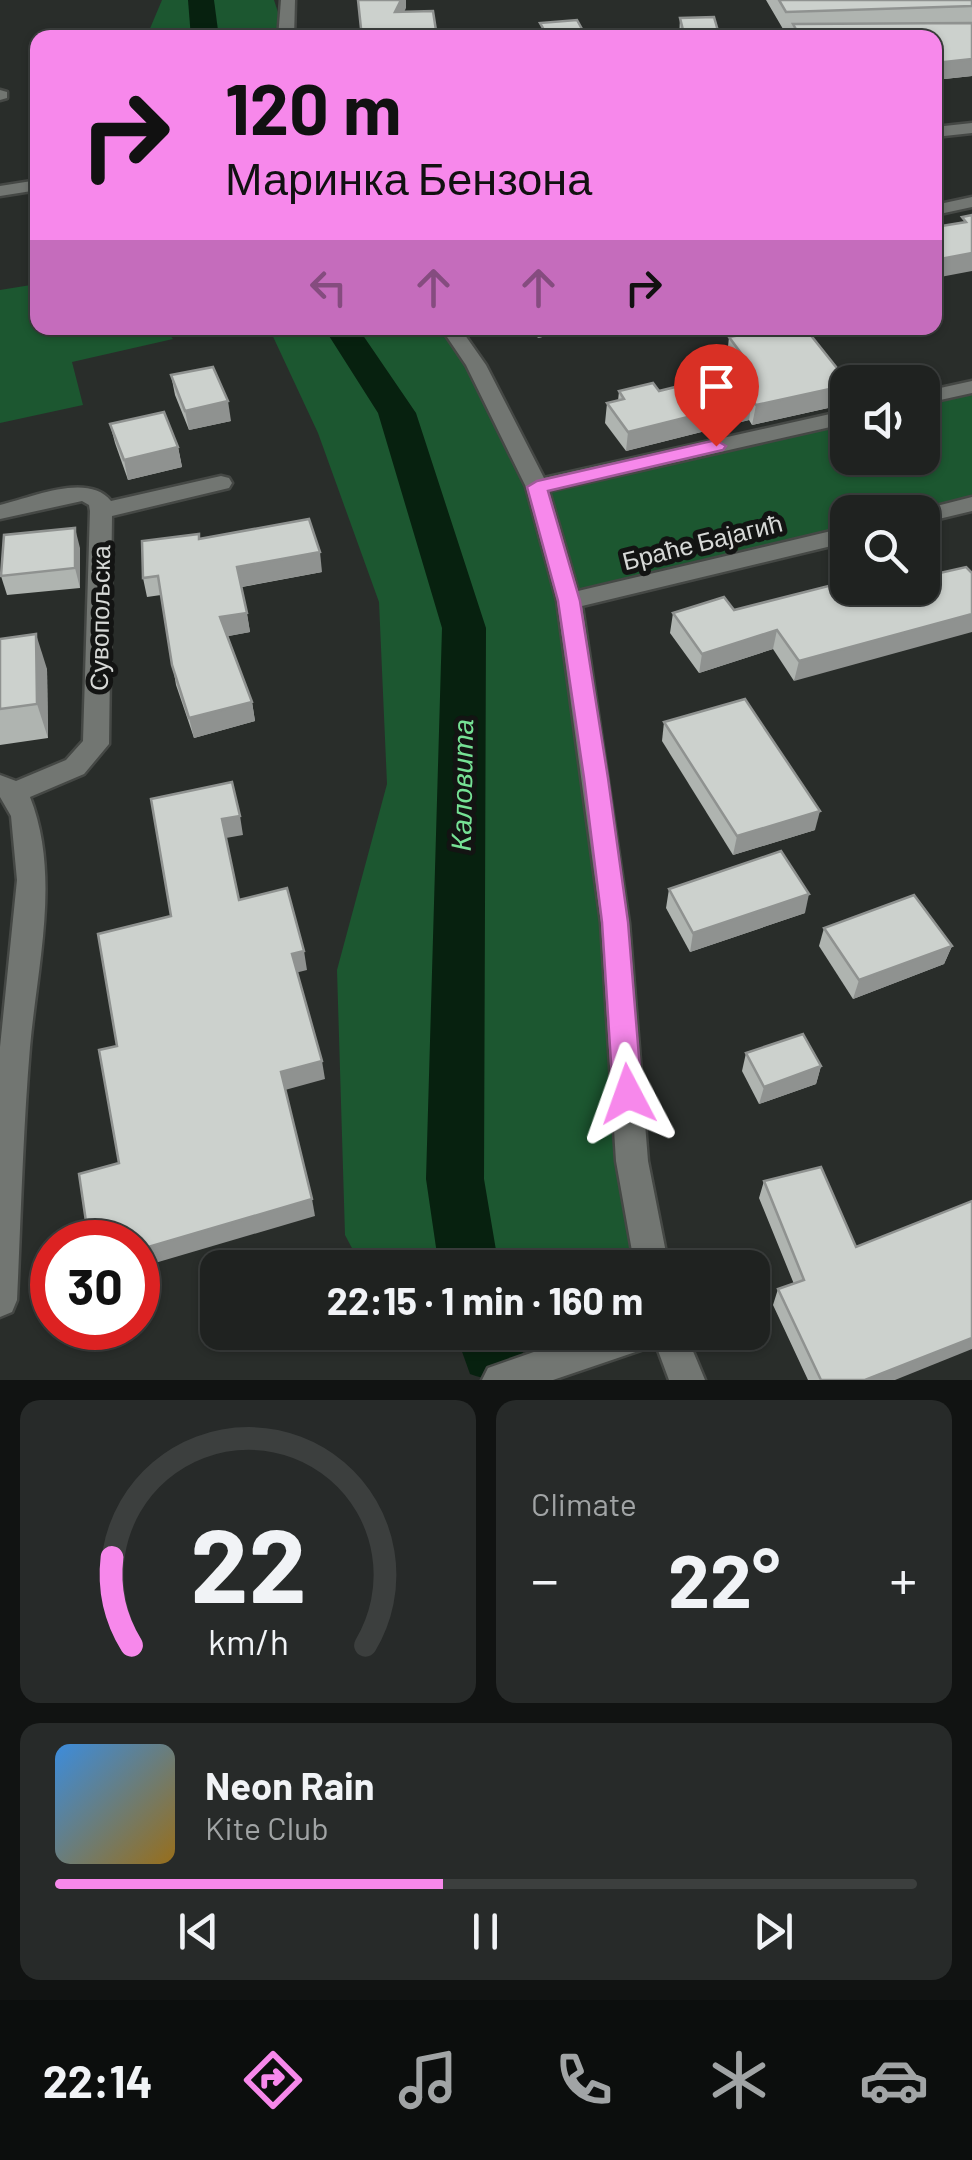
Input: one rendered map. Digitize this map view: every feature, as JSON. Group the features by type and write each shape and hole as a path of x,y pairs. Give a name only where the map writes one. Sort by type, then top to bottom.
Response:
{"street":[{"path":"286,30 288,0"},
{"path":"942,131 972,128"},
{"path":"0,190 30,185"},
{"path":"942,208 972,202"},
{"path":"455,335 476,365 537,487 569,601 615,922 632,1161 649,1250"},
{"path":"940,394 972,387"},
{"path":"537,487 830,420"},
{"path":"101,511 220,483"},
{"name":"Сувопољска","path":"0,512 85,494 100,500 101,511 96,744 76,766 8,788 28,822 28,908 0,1300"},
{"path":"940,512 972,504"},
{"name":"Браће Бајагић","path":"569,601 830,538"},
{"path":"500,1380 591,1350"},
{"path":"676,1350 688,1380"}],"green space":[{"path":"162,0 274,0 284,30 149,30"},
{"path":"30,285 30,335 170,335 173,339 72,362 83,405 0,423 0,290"},
{"path":"272,335 455,335 476,365 537,487 830,419 830,475 940,475 940,394 972,387 972,500 940,508 940,495 830,495 830,535 569,601 632,1161 634,1250 353,1250 345,1235 337,970 387,784 379,602 318,433"}],"building":[{"path":"358,0 401,0 395,12 433,11 436,30 361,30"},
{"path":"779,0 972,0 972,6 786,12"},
{"path":"714,17 718,30 683,30 680,18"},
{"path":"577,20 583,30 544,30 540,23"},
{"path":"972,23 972,59 942,62 942,30 796,30 793,24"},
{"path":"972,215 972,253 942,259 942,226 966,222 962,217"},
{"path":"811,335 834,365 830,365 830,389 756,405 752,401 628,432 607,403 624,399 619,391 653,383 659,391 752,368 729,337"},
{"path":"213,367 228,401 185,411 171,375"},
{"path":"164,412 178,447 124,460 110,424"},
{"path":"309,519 320,552 237,567 247,613 220,617 252,702 189,718 172,665 158,576 143,578 142,541 199,534 199,539"},
{"path":"75,528 75,568 1,576 4,535"},
{"path":"966,567 972,573 972,614 799,661 777,630 702,654 673,613 724,597 734,610 830,586 830,605 940,605 940,573"},
{"path":"36,634 37,704 0,709 0,639"},
{"path":"745,699 820,811 737,836 664,722"},
{"path":"232,782 240,816 222,819 239,900 287,888 304,951 292,954 322,1061 281,1072 312,1199 160,1244 160,1220 86,1220 79,1174 119,1163 99,1050 117,1046 98,934 171,916 151,799"},
{"path":"781,851 809,894 693,933 669,889"},
{"path":"914,895 952,946 859,980 824,928"},
{"path":"803,1034 821,1066 764,1087 746,1053"},
{"path":"821,1167 856,1247 972,1201 972,1338 865,1380 821,1380 778,1289 804,1280 764,1181"}],"waterway":[{"name":"Каловита","path":"201,0 204,30"},
{"name":"Каловита","path":"346,335 397,413 464,628 455,1179 466,1250"}],"route":[{"path":"628,1094 615,922 596,778 569,601 537,487 716,446"}]}
